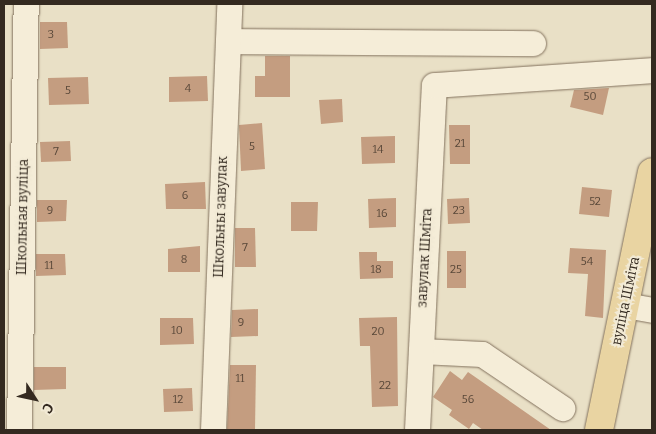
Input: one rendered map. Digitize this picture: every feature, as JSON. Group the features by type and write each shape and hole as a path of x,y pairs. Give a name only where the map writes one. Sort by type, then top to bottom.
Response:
{"main road":[{"name":"вуліца Шміта","path":"599,430 652,172"}],"street":[{"name":"Школьная вуліца","path":"19,430 26,4"},
{"name":"Школьны завулак","path":"213,430 229,4"},
{"path":"228,41 532,43"},
{"name":"завулак Шміта","path":"417,430 434,85 652,70"},
{"path":"625,305 652,310"},
{"path":"421,351 482,354 562,408"}],"building":[{"path":"40,22 67,22 68,48 40,49"},
{"path":"265,56 290,56 290,97 255,97 255,76 265,76"},
{"path":"207,76 208,101 169,102 169,77"},
{"path":"88,77 89,104 49,105 48,78"},
{"path":"609,88 603,115 570,107 574,90"},
{"path":"342,99 343,122 321,124 319,100"},
{"path":"262,123 265,169 241,171 239,125"},
{"path":"449,125 470,125 470,164 450,164"},
{"path":"395,136 395,163 362,164 361,137"},
{"path":"70,141 71,161 41,162 40,142"},
{"path":"205,182 206,209 166,209 165,184"},
{"path":"582,187 612,190 609,217 579,214"},
{"path":"396,198 396,227 369,228 368,199"},
{"path":"469,198 470,223 448,224 447,199"},
{"path":"37,200 67,200 66,221 37,222"},
{"path":"291,202 318,202 317,231 291,231"},
{"path":"235,228 255,228 256,267 235,267"},
{"path":"200,246 200,272 168,272 168,249"},
{"path":"570,248 606,250 603,318 585,316 588,274 568,273"},
{"path":"447,251 466,251 466,288 447,288"},
{"path":"359,252 377,252 377,261 393,261 393,278 360,279"},
{"path":"36,254 65,254 66,275 36,276"},
{"path":"258,309 258,336 231,337 232,310"},
{"path":"397,317 398,406 372,407 370,346 360,346 359,318"},
{"path":"160,318 193,318 194,344 160,345"},
{"path":"230,365 256,365 255,430 227,430"},
{"path":"34,367 66,367 66,389 34,390"},
{"path":"450,371 462,380 468,372 551,430 483,430 473,423 469,429 449,415 452,410 433,397"},
{"path":"192,388 193,411 164,412 163,389"}]}
